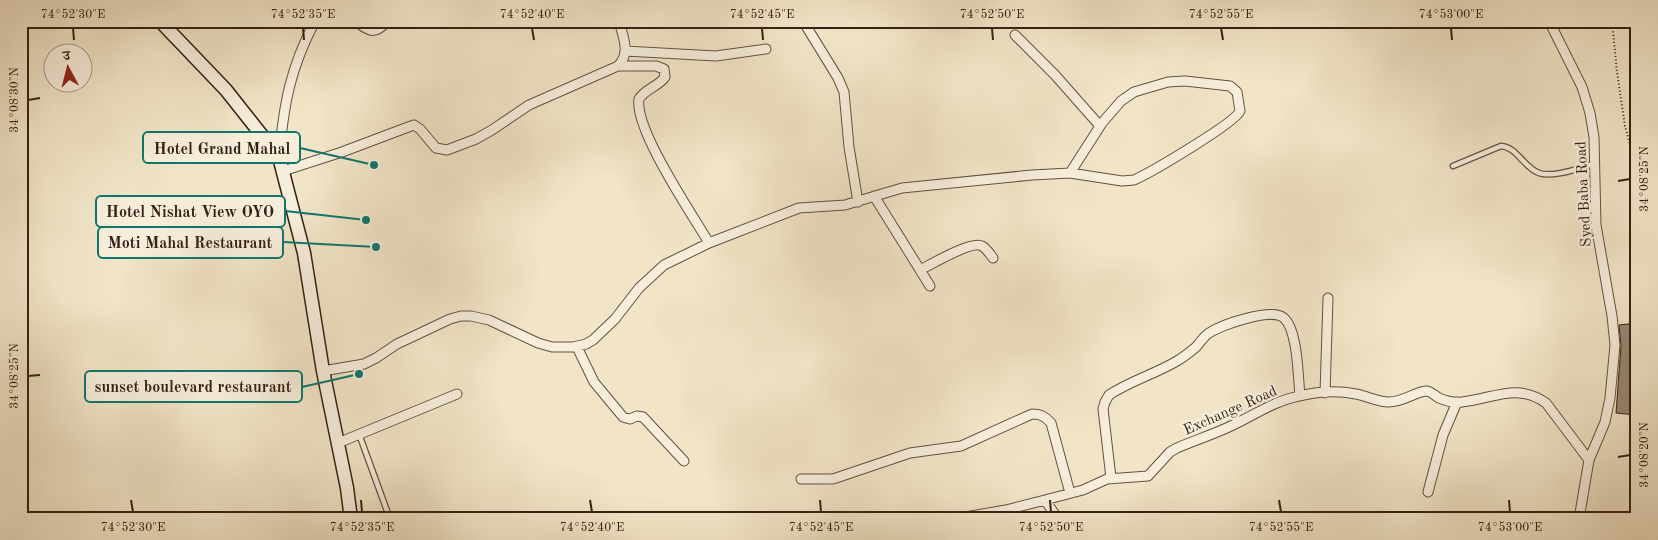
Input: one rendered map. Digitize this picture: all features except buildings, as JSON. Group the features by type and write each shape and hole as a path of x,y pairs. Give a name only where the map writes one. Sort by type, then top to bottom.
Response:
{"main road":[{"path":"160,21 226,90 279,157 304,253 323,371 351,519"}],"street":[{"path":"279,157 283,114 290,78 297,58 315,21"},
{"path":"355,21 368,30 374,31 382,28 387,21"},
{"path":"283,171 342,152 414,125 420,129 436,148 447,150 492,130 529,105 618,66 624,61 626,51 619,21"},
{"path":"803,21 838,78 844,92 849,147 858,202"},
{"name":"Syed Baba Road","path":"1549,21 1582,87 1590,113 1594,137 1596,225 1612,316 1615,345 1605,422 1589,460 1579,519"},
{"path":"1015,35 1055,75 1100,126"},
{"path":"626,51 716,56 766,49"},
{"path":"618,66 656,66 664,69 665,77 662,81 646,90 639,99 639,111 652,147 709,243"},
{"path":"323,371 364,364 397,344 450,319 461,316 489,320 538,343 552,347 586,344 615,319 651,276 678,257 799,208 845,205 902,188 958,184 1032,175 1070,173 1122,181 1134,180 1217,131 1235,118 1240,112 1237,92 1233,87 1196,81 1178,81 1159,85 1127,96 1100,126 1070,173"},
{"path":"874,196 930,286"},
{"path":"920,270 952,253 978,245 983,246 993,258"},
{"path":"1326,393 1328,298"},
{"path":"1111,478 1103,409 1104,402 1109,395 1176,361 1197,346 1210,333 1222,327 1264,314 1278,314 1284,317 1294,338 1300,396"},
{"path":"577,346 594,382 623,417 630,419 637,416 643,417 684,461"},
{"name":"Exchange Road","path":"952,519 1006,510 1045,500 1111,478 1148,476 1176,448 1232,426 1276,402 1300,396 1326,393 1355,393 1389,402 1428,391 1440,398 1457,402 1501,393 1532,395 1546,403 1589,460"},
{"path":"338,443 457,394"},
{"path":"1428,492 1443,435 1457,402"},
{"path":"801,479 833,478 910,453 962,446 1032,414 1046,417 1050,423 1070,493"},
{"path":"1045,500 1058,519"}],"lane":[{"path":"1453,166 1501,146 1509,148 1532,169 1545,174 1553,174 1594,164"},
{"path":"359,434 390,519"},
{"path":"654,519 664,515 675,514 696,519"}],"path":[{"path":"1612,21 1625,126 1637,170"}],"place":[{"name":"Hotel Grand Mahal","path":"374,165"},
{"name":"Hotel Nishat View OYO","path":"366,220"},
{"name":"Moti Mahal Restaurant","path":"376,247"},
{"name":"sunset boulevard restaurant","path":"359,374"}]}
